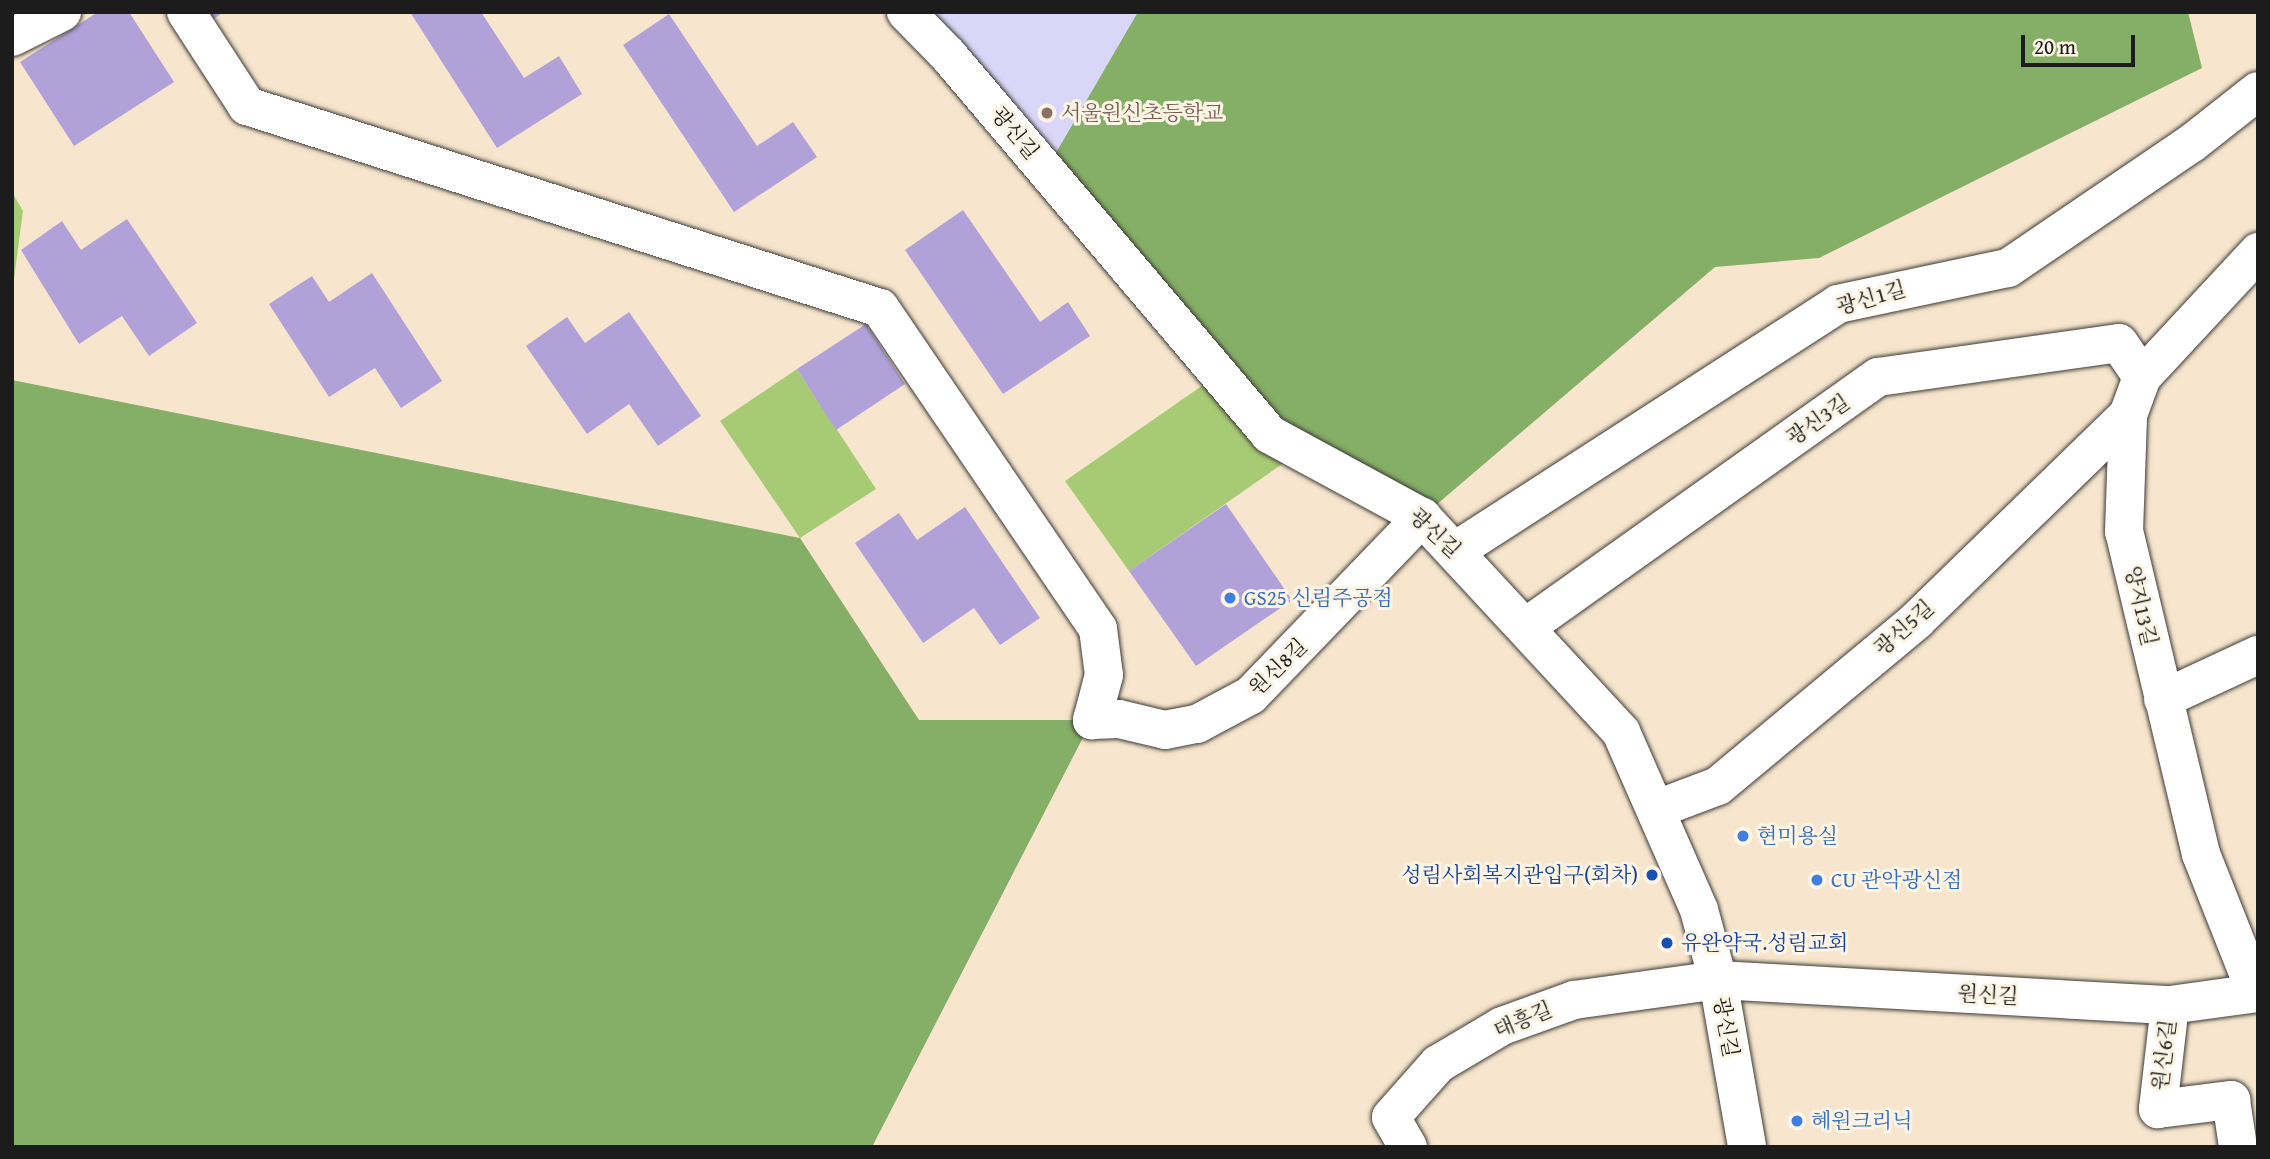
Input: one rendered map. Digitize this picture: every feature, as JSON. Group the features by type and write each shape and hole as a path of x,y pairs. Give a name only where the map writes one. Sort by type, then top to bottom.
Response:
{"street":[{"path":"12,37 62,12"},
{"name":"원신8길","path":"186,12 247,106 880,308 1101,634 1104,675 1092,720 1119,719 1165,730 1197,724 1251,695 1422,517"},
{"name":"광신길","path":"906,12 948,55 1216,376 1269,434 1422,517 1621,732 1699,910 1718,980 1747,1147"},
{"name":"광신1길","path":"1455,551 1839,303 2008,268 2192,143 2258,91"},
{"name":"양지13길","path":"2257,993 2201,854 2124,532 2128,415 2142,377 2258,252"},
{"name":"광신3길","path":"1526,627 1878,377 2119,343 2142,377"},
{"name":"광신5길","path":"1657,809 1718,786 1906,628 2128,415"},
{"path":"2163,698 2258,655"},
{"name":"원신길","path":"1718,980 2170,1005 2257,993"},
{"name":"태흥길","path":"1408,1147 1391,1117 1438,1064 1502,1026 1574,1000 1718,980"},
{"name":"원신6길","path":"2170,1005 2158,1109 2231,1100 2238,1147"}],"shaded area":[{"name":"서울원신초등학교","path":"914,12 1140,12 1054,157"}],"green space":[{"path":"1138,12 2188,12 2202,68 1819,258 1715,267 1422,517 1298,453 1046,170"},
{"path":"12,192 23,211 12,294"},
{"path":"797,369 876,489 800,538 720,421"},
{"path":"1216,376 1298,453 1129,571 1065,481"},
{"path":"12,380 800,538 919,720 1092,720 872,1147 12,1147"}],"building":[{"path":"98,12 129,12 174,82 74,146 20,62"},
{"path":"208,12 224,12 213,19"},
{"path":"410,12 481,12 524,78 559,56 582,94 497,148"},
{"path":"669,14 757,146 793,122 817,157 734,212 623,45"},
{"path":"963,210 1040,322 1068,302 1090,336 1003,394 905,250"},
{"path":"127,219 197,323 149,356 122,316 79,344 21,250 62,221 81,250"},
{"path":"372,273 442,381 401,408 375,368 329,397 269,304 312,276 329,302"},
{"path":"629,312 701,416 658,446 629,404 587,434 526,346 567,317 585,343"},
{"path":"866,324 905,384 836,430 797,369"},
{"path":"1226,504 1292,600 1196,666 1129,571"},
{"path":"965,507 1040,618 1000,645 974,608 923,643 855,543 899,513 917,540"}],"place":[{"name":"서울원신초등학교","path":"1047,113"},
{"name":"GS25 신림주공점","path":"1230,598"},
{"name":"현미용실","path":"1743,836"},
{"name":"성림사회복지관입구(회차)","path":"1652,875"},
{"name":"CU 관악광신점","path":"1817,880"},
{"name":"유완약국.성림교회","path":"1667,943"},
{"name":"혜원크리닉","path":"1797,1121"}]}
